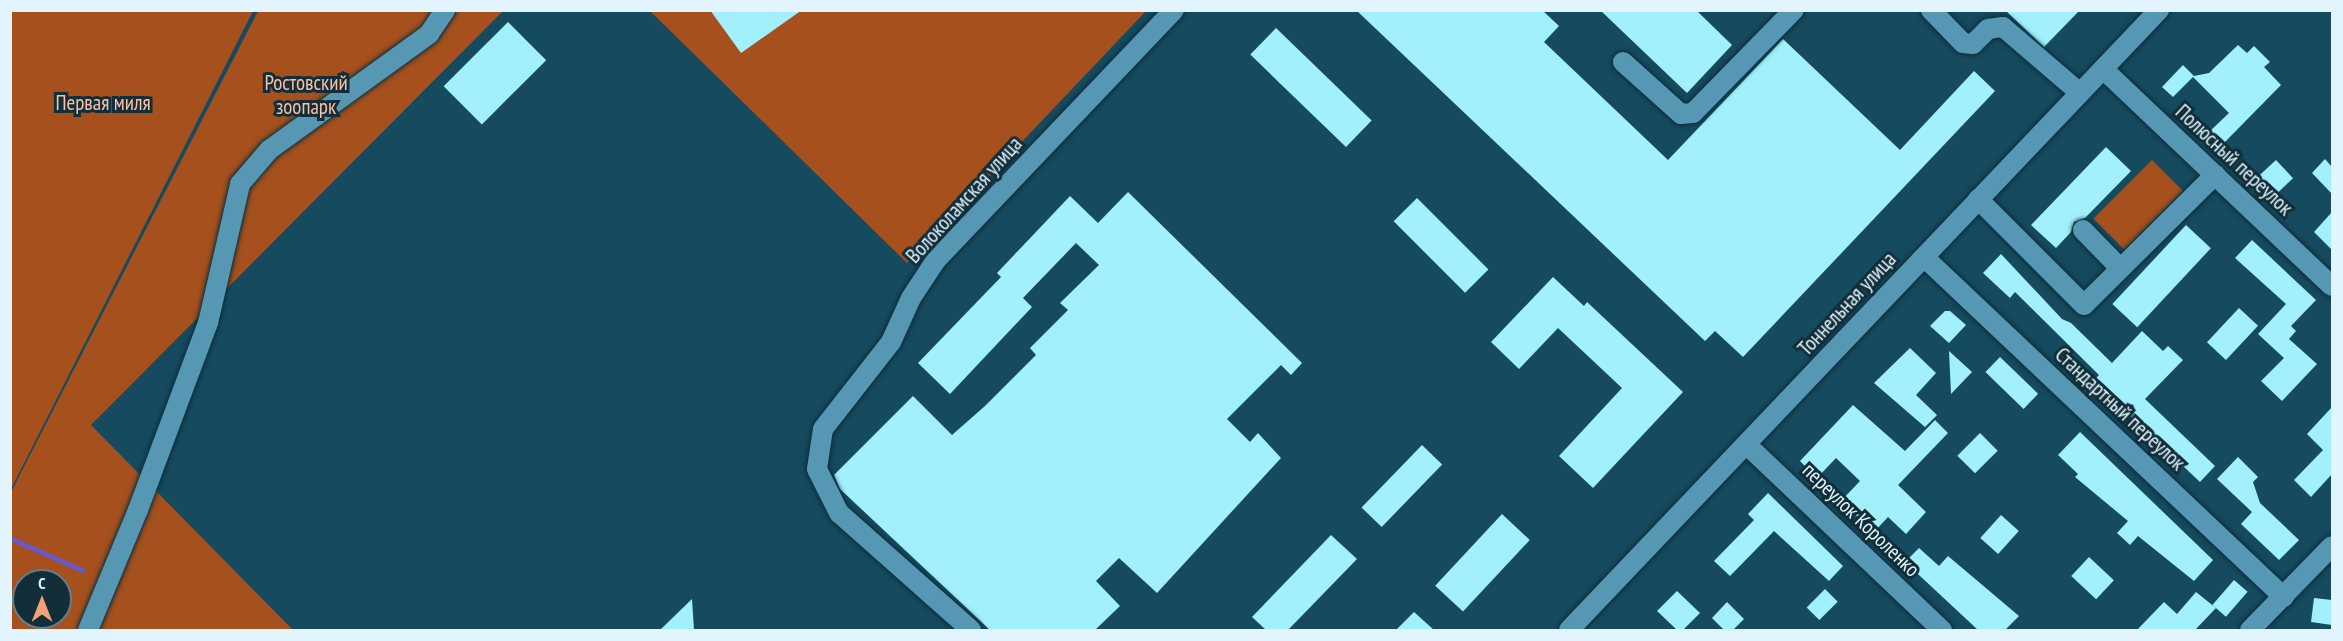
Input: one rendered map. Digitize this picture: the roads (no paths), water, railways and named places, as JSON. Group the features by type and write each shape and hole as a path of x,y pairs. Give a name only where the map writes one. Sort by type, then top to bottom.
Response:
{"street":[{"path":"88,630 138,510 208,323 240,184 269,150 429,34 445,10"},
{"name":"Волоколамская улица","path":"971,630 839,513 817,469 823,429 891,342 911,298 936,260 1174,10"},
{"path":"1931,10 1963,43 1973,44 1988,29 2003,27 2080,93"},
{"name":"Тоннельная улица","path":"1569,630 2159,10"},
{"path":"1623,62 1681,114 1693,114 1785,13"},
{"name":"Полюсный переулок","path":"2103,69 2332,285"},
{"path":"1978,199 2084,305 2214,174"},
{"path":"2083,230 2121,268"},
{"name":"Стандартный переулок","path":"1924,256 2284,597"},
{"name":"переулок Короленко","path":"1747,445 1942,630"},
{"path":"2258,630 2284,597 2332,546"}],"waterway":[{"path":"10,538 82,570"}],"park label":[{"name":"Ростовский зоопарк","path":"306,95"},
{"name":"Первая миля","path":"103,103"}]}
